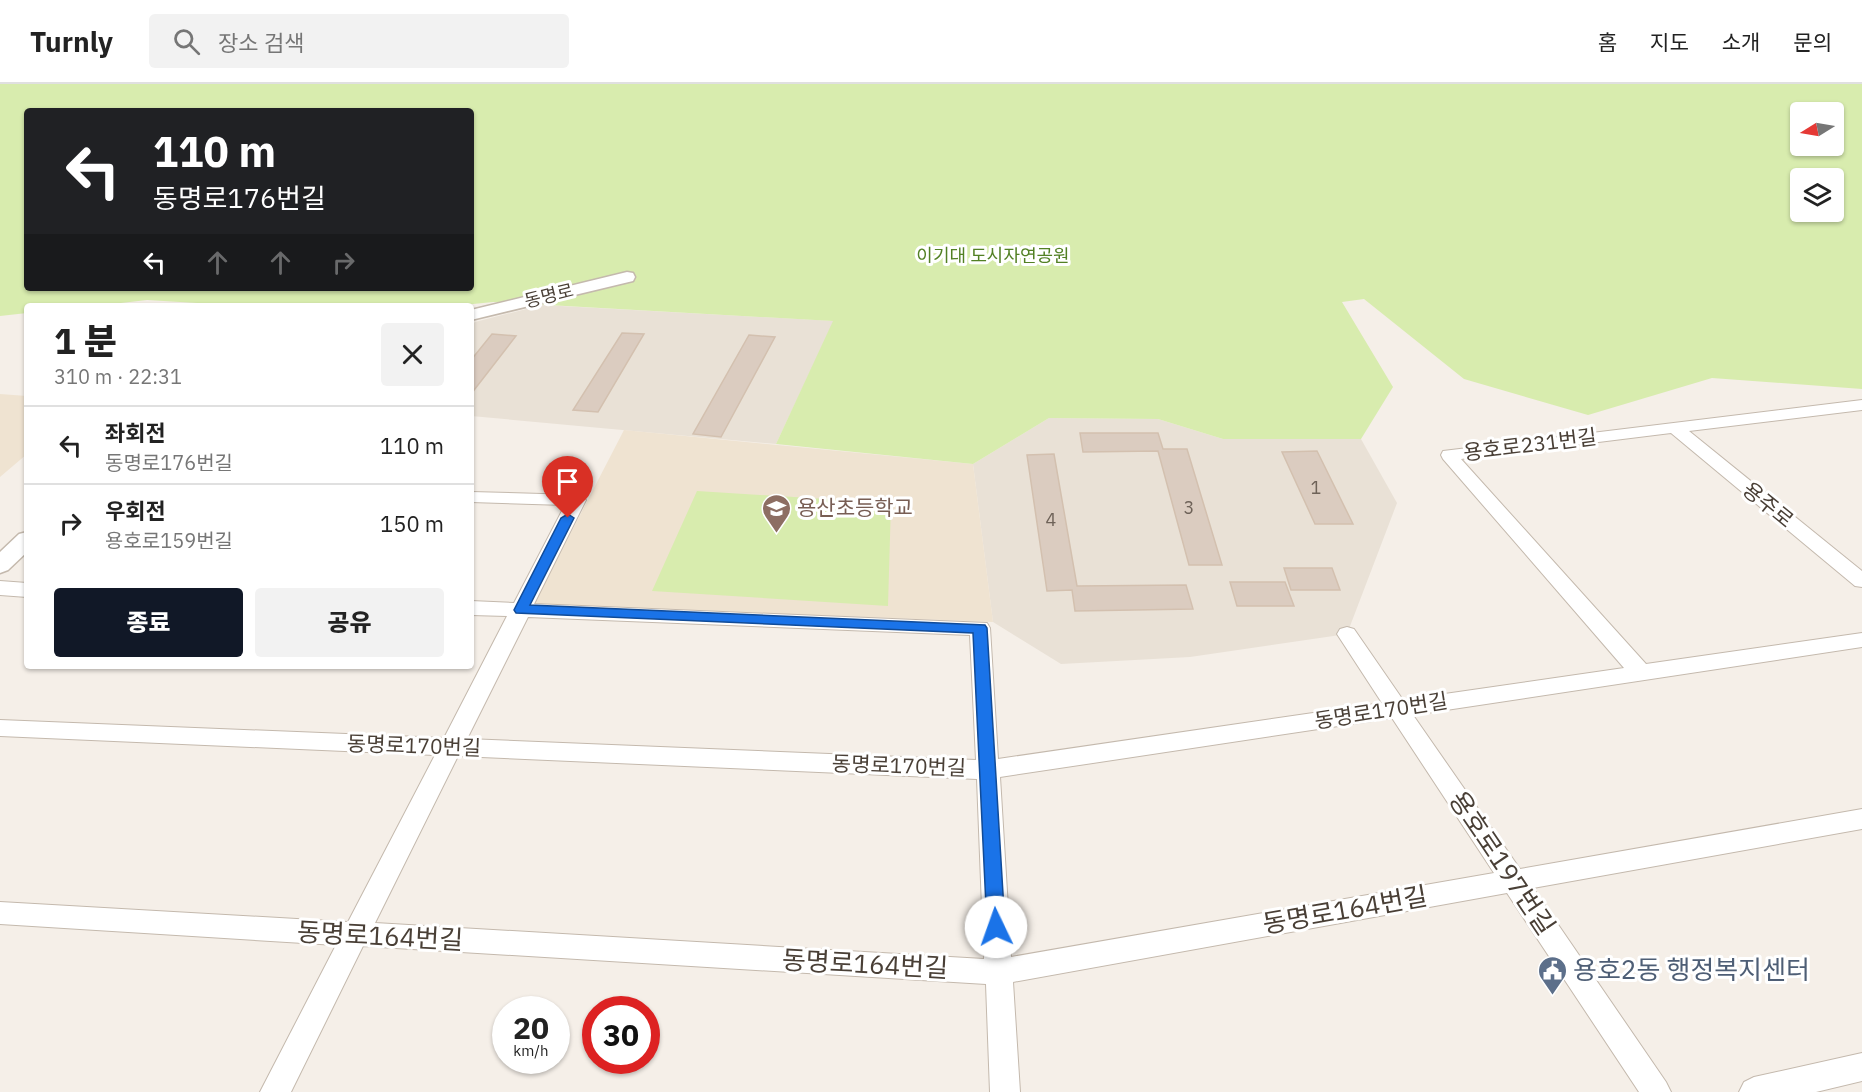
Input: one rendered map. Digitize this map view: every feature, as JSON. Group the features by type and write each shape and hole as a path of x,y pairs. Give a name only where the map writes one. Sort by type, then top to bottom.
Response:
{"street":[{"name":"동명로","path":"474,314 627,277"},
{"name":"용호로231번길","path":"1640,672 1449,455 1862,405"},
{"name":"용주로","path":"1675,428 1862,581"},
{"path":"275,1092 577,500 474,497"},
{"path":"0,565 24,542"},
{"path":"0,588 24,590"},
{"path":"474,608 980,628 1005,1092"},
{"name":"용호로197번길","path":"1347,634 1656,1092"},
{"name":"동명로170번길","path":"0,728 987,770 1862,640"},
{"name":"동명로164번길","path":"0,913 999,972 1862,819"},
{"path":"1754,1092 1862,1068"}],"shaded area":[{"path":"542,305 834,321 776,444 474,416 475,322"},
{"path":"0,394 24,396 24,457 0,477"},
{"path":"1049,418 1158,419 1223,439 1361,439 1397,503 1347,634 1190,657 1061,664 993,622 973,464"},
{"name":"용산초등학교","path":"624,430 973,464 993,622 534,604"}],"green space":[{"name":"이기대 도시자연공원","path":"0,84 1862,84 1862,389 1712,378 1588,415 1464,379 1364,299 1342,302 1393,387 1361,439 1223,439 1158,419 1049,418 973,464 776,444 833,321 493,302 474,304 197,303 147,300 121,303 24,303 24,313 0,316"},
{"path":"697,491 891,503 888,606 652,591"}],"building":[{"path":"622,333 644,334 598,412 573,410"},
{"path":"492,334 516,336 474,390 474,356"},
{"path":"749,335 775,337 721,437 693,434"},
{"path":"1080,433 1158,433 1163,449 1187,449 1222,565 1189,565 1158,451 1083,452"},
{"path":"1317,451 1353,524 1315,524 1282,452"},
{"path":"1054,454 1077,586 1186,585 1193,609 1075,611 1072,590 1047,591 1027,455"},
{"path":"1284,568 1332,568 1340,590 1291,590"},
{"path":"1230,582 1285,582 1294,606 1237,606"}],"place":[{"name":"용산초등학교","path":"776,534"},
{"name":"용호2동 행정복지센터","path":"1552,996"}],"route":[{"path":"568,518 521,610 980,628 996,927"}]}
